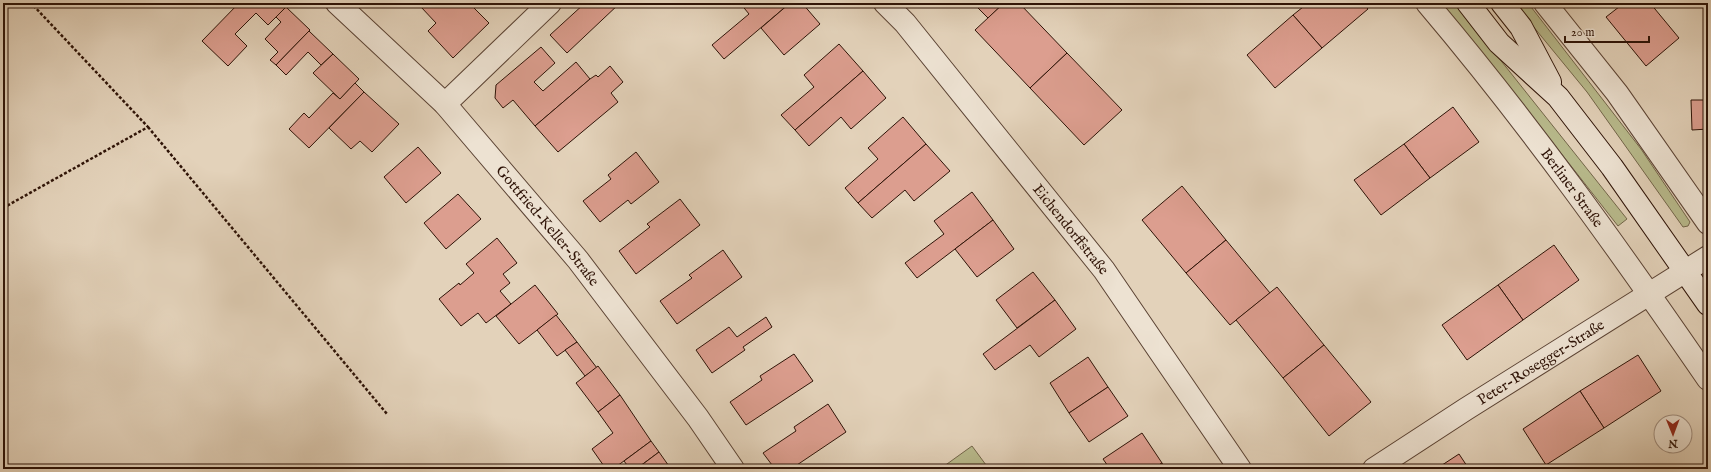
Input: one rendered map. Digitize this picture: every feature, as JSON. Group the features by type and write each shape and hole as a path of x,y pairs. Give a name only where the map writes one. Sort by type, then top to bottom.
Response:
{"street":[{"name":"Gottfried-Keller-Straße","path":"337,3 445,104 578,260 698,418 733,469"},
{"path":"445,104 550,3"},
{"name":"Eichendorffstraße","path":"886,3 905,23 1104,270 1240,469"},
{"name":"Berliner Straße","path":"1427,3 1468,51 1555,165 1708,379"},
{"path":"1468,3 1499,42 1558,97 1612,167 1708,304"},
{"path":"1502,3 1521,27 1558,97"},
{"path":"1545,3 1617,93 1708,223"},
{"name":"Peter-Rosegger-Straße","path":"1374,469 1472,404 1708,257"}],"path":[{"path":"31,3 148,127 387,414"},
{"path":"3,208 148,127"}],"green space":[{"path":"1441,3 1455,3 1627,219 1618,226 1510,88"},
{"path":"1514,3 1528,3 1641,149 1690,222 1688,226 1683,227 1587,92"},
{"path":"972,446 989,469 940,469"}],"building":[{"path":"239,3 286,3 288,5 268,25 256,13 235,34 247,46 228,66 202,41"},
{"path":"426,3 469,3 489,23 453,58 428,31 436,23 421,7"},
{"path":"585,3 620,3 567,53 550,35"},
{"path":"740,3 790,3 724,59 712,45 749,14"},
{"path":"790,3 802,3 820,24 784,55 761,28"},
{"path":"973,3 1004,3 988,18"},
{"path":"1004,3 1019,3 1067,53 1030,88 975,30"},
{"path":"1308,3 1363,3 1368,9 1322,48 1293,15"},
{"path":"1624,3 1650,3 1679,38 1646,66 1606,17"},
{"path":"286,7 310,30 276,65 270,60 278,52 265,39 281,22 276,17"},
{"path":"1293,15 1322,48 1275,88 1247,55"},
{"path":"309,31 333,54 321,65 308,52 286,75 276,65"},
{"path":"839,44 863,71 795,130 781,115 814,87 804,75"},
{"path":"541,47 555,63 534,82 543,91 576,62 590,79 535,126 513,100 503,108 495,98 496,85"},
{"path":"1067,53 1122,110 1084,145 1030,88"},
{"path":"333,54 359,79 340,99 313,73"},
{"path":"610,66 623,82 611,93 618,102 558,152 535,126 590,79 596,75 598,77"},
{"path":"863,71 886,98 851,129 841,117 809,146 795,130"},
{"path":"355,83 364,92 309,148 289,129 304,113 309,118 333,93 340,99"},
{"path":"364,92 399,124 372,152 360,141 351,149 329,128"},
{"path":"1691,100 1708,100 1708,129 1692,130"},
{"path":"1453,107 1479,142 1430,178 1404,144"},
{"path":"903,117 926,144 858,203 845,188 878,159 868,148"},
{"path":"926,144 950,171 914,201 905,190 872,218 858,203"},
{"path":"1404,144 1430,178 1381,215 1354,180"},
{"path":"418,147 441,173 406,203 384,177"},
{"path":"636,152 659,182 631,204 628,200 600,222 583,201 611,179 608,175"},
{"path":"1182,186 1226,240 1186,273 1142,220"},
{"path":"972,192 993,220 917,278 905,263 944,234 934,221"},
{"path":"458,194 481,219 446,249 424,223"},
{"path":"680,199 700,225 636,274 619,251 650,227 647,224"},
{"path":"993,220 1014,249 977,277 955,249"},
{"path":"497,238 517,263 503,274 510,283 500,291 511,304 486,323 478,313 461,326 439,299 459,283 460,285 474,273 466,264"},
{"path":"1226,240 1270,293 1230,325 1186,273"},
{"path":"1554,245 1579,280 1523,320 1498,285"},
{"path":"723,250 742,277 677,324 660,301 692,278 689,275"},
{"path":"1033,272 1055,300 1017,328 996,300"},
{"path":"535,285 558,314 519,344 496,316"},
{"path":"1498,285 1523,320 1467,360 1442,325"},
{"path":"1277,287 1324,345 1283,378 1236,320"},
{"path":"1055,300 1076,329 1039,357 1030,345 995,370 983,354"},
{"path":"556,315 577,342 557,356 537,330"},
{"path":"766,317 772,327 743,347 745,350 712,373 696,350 729,327 737,337"},
{"path":"577,342 597,368 585,376 565,350"},
{"path":"1324,345 1371,402 1329,436 1283,378"},
{"path":"794,354 813,381 746,425 730,402 762,380 760,376"},
{"path":"1638,355 1661,391 1604,428 1580,391"},
{"path":"1088,357 1108,387 1069,413 1050,383"},
{"path":"598,366 620,395 598,412 576,383"},
{"path":"1108,387 1128,416 1089,442 1069,413"},
{"path":"1580,391 1604,428 1546,465 1523,429"},
{"path":"620,395 651,441 613,469 606,469 592,449 613,433 598,412"},
{"path":"828,404 846,432 791,469 775,469 763,453 796,431 794,427"},
{"path":"1142,433 1162,463 1152,469 1110,469 1103,459"},
{"path":"651,441 659,452 636,469 630,469 624,461"},
{"path":"659,452 671,469 640,469 639,467"},
{"path":"1459,454 1469,469 1436,469"},
{"path":"1162,463 1166,469 1152,469"}]}
